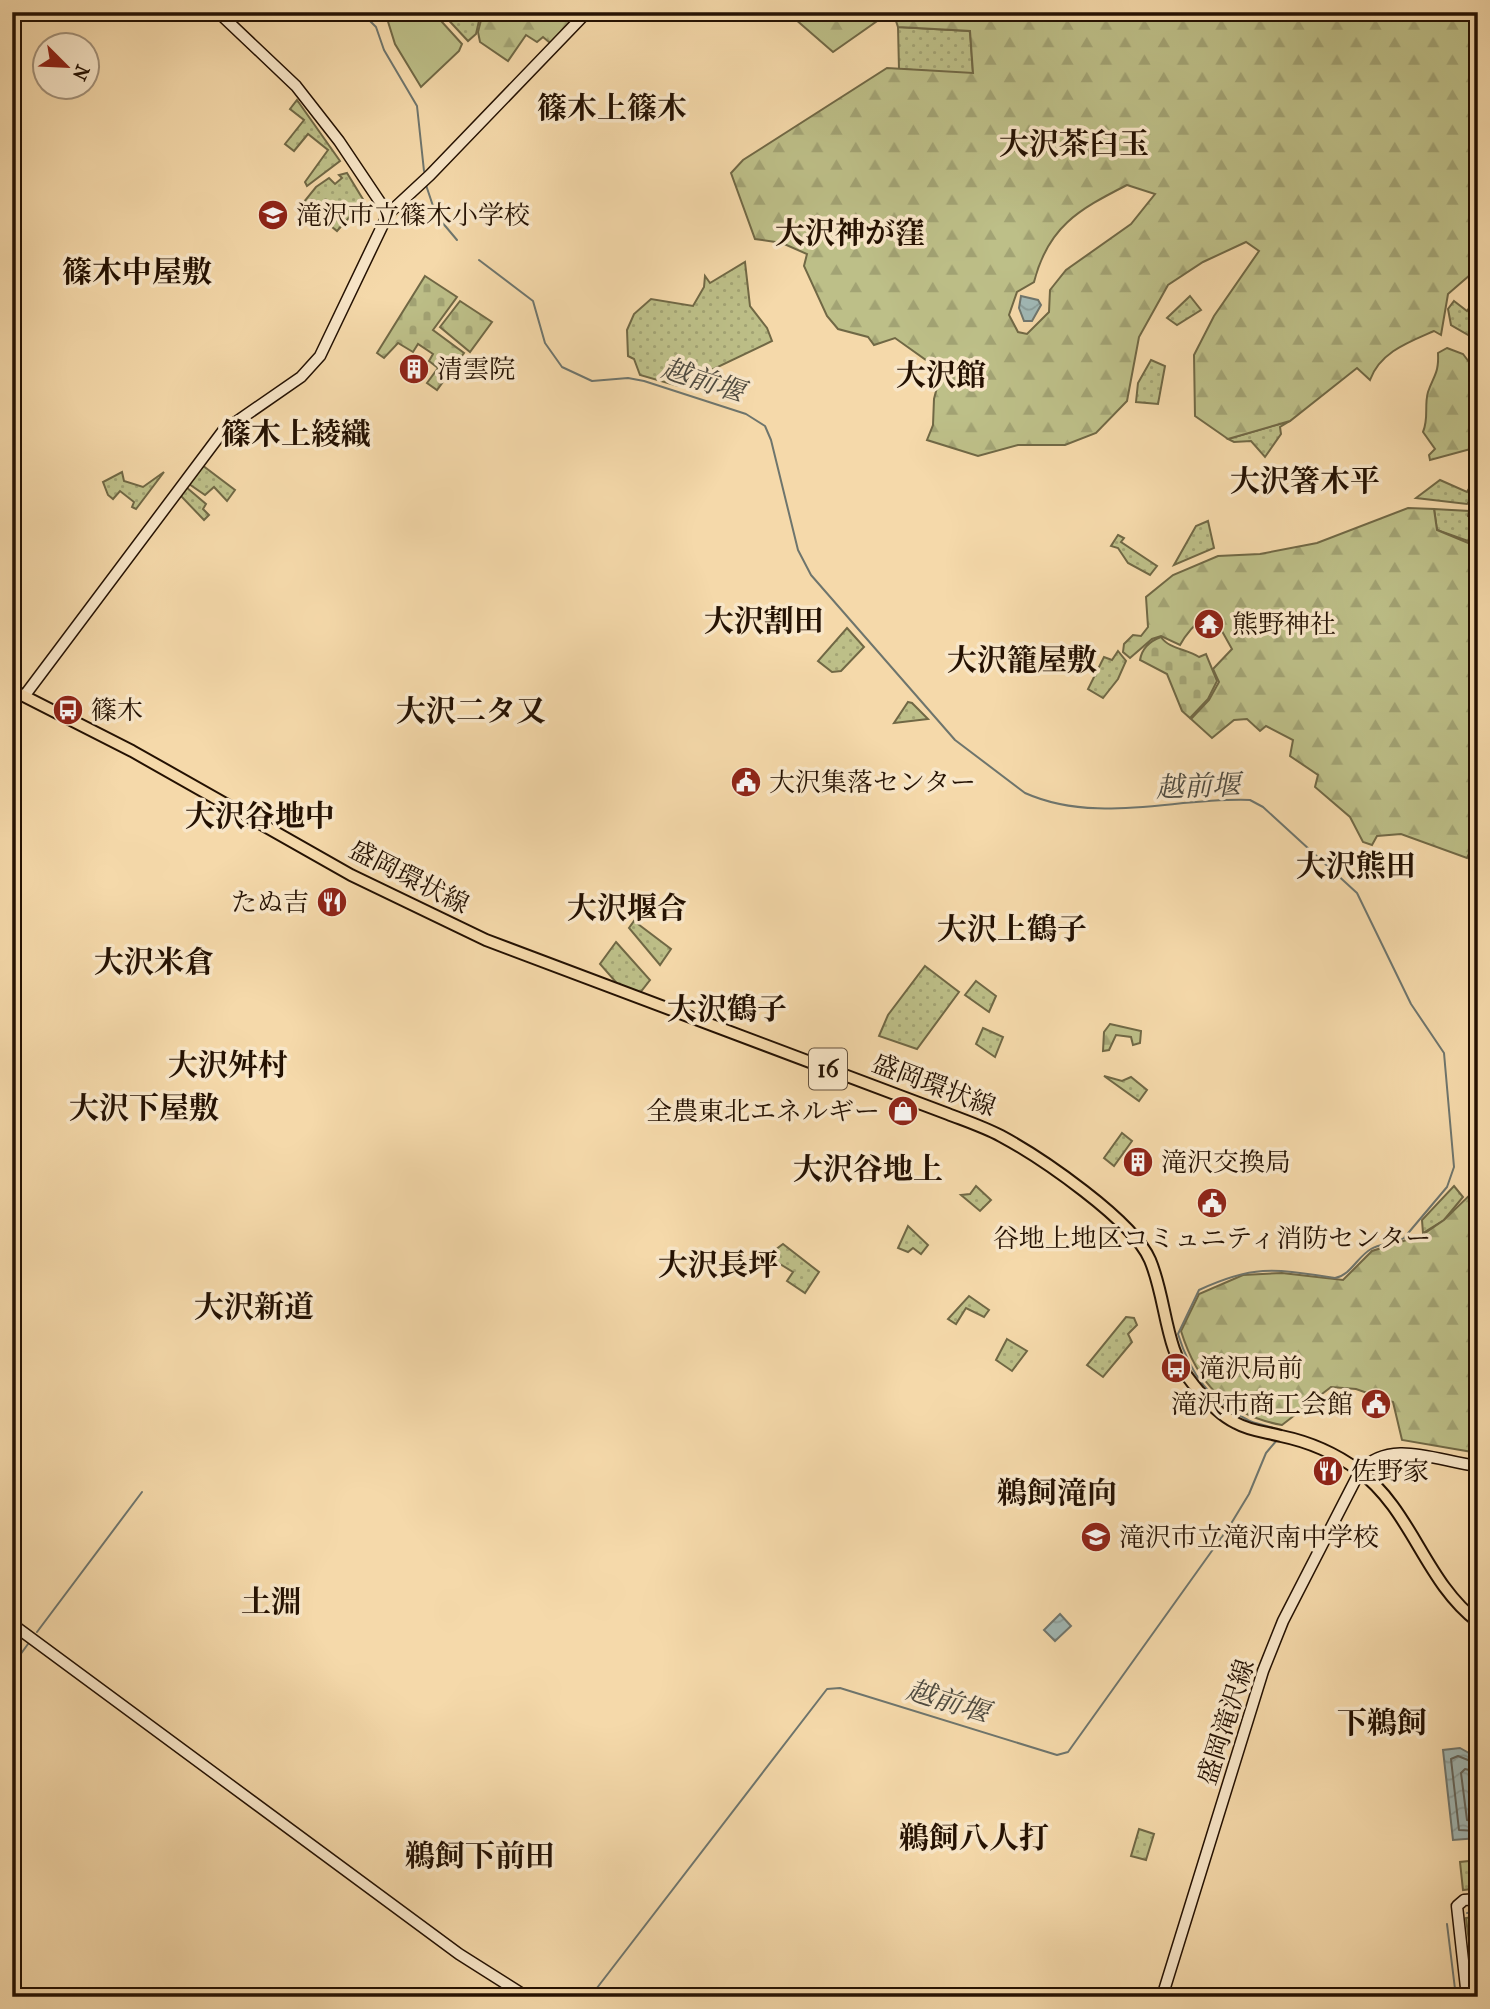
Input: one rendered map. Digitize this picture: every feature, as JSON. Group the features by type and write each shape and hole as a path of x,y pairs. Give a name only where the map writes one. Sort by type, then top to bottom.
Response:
{"main road":[{"name":"盛岡環状線","path":"12,690 132,751 351,875 486,940 1002,1137 1077,1188 1129,1230 1144,1247 1156,1279 1179,1362 1190,1381 1212,1404 1234,1423 1319,1447 1360,1472 1391,1501 1406,1522 1432,1573 1456,1605 1478,1622"}],"street":[{"path":"218,12 296,86 339,141 388,214"},
{"path":"25,695 223,431 300,377 320,356 388,214 430,175 587,12"},
{"path":"1360,1472 1367,1463 1399,1452 1478,1466"},
{"name":"盛岡滝沢線","path":"1162,1997 1265,1668 1283,1620 1360,1472"},
{"path":"12,1624 449,1946 527,1997"},
{"path":"1467,1997 1457,1906 1464,1900 1478,1899"}],"green space":[{"path":"385,12 433,12 462,44 459,51 421,87 395,44"},
{"path":"441,12 454,12 459,17 464,12 481,12 476,34 468,41"},
{"path":"483,12 582,12 550,43 543,37 537,42 526,35 508,61 480,42 478,32"},
{"path":"787,12 890,12 833,52"},
{"path":"893,12 1478,12 1478,268 1448,294 1441,335 1434,331 1396,349 1381,362 1370,380 1357,368 1290,421 1228,439 1195,416 1194,355 1214,316 1259,251 1246,242 1203,262 1168,285 1139,337 1127,401 1096,433 1065,445 1018,445 978,456 927,440 933,425 934,399 943,364 926,360 895,338 874,345 868,337 838,329 827,316 804,266 807,254 782,243 755,239 731,173 743,160 887,68 973,73 970,31 898,27","holes":["1127,185 1155,194 1131,224 1066,270 1050,290 1049,312 1027,334 1018,332 1009,315 1017,292 1034,282 1048,247 1067,222"]},
{"path":"898,27 970,31 973,74 899,69"},
{"path":"297,100 340,161 307,186 305,182 328,150 308,134 294,151 285,144 304,120 290,109"},
{"path":"347,173 364,201 337,231 303,203 316,187 329,178 335,184 342,178 339,175"},
{"path":"745,262 750,306 767,328 772,341 678,386 640,375 634,359 628,356 627,330 634,314 651,299 693,306 704,287 705,276 710,283"},
{"path":"425,276 457,297 433,330 464,353 437,390 427,383 438,368 429,361 433,354 418,344 413,352 398,343 384,358 377,353"},
{"path":"1190,296 1201,310 1177,325 1167,318"},
{"path":"460,301 492,322 470,352 440,327"},
{"path":"1454,301 1467,311 1474,301 1478,304 1478,335 1475,339 1451,325 1448,309"},
{"path":"1447,348 1463,354 1478,374 1478,447 1430,460 1429,455 1435,449 1423,432 1427,397 1437,370 1438,353"},
{"path":"1151,360 1165,366 1158,404 1136,402 1138,383"},
{"path":"1290,421 1280,427 1281,434 1265,457 1251,441 1234,442 1228,439"},
{"path":"202,465 235,490 227,501 214,487 205,495 189,484"},
{"path":"122,472 124,481 143,487 164,472 136,509 132,507 134,502 120,491 113,499 108,495 103,482"},
{"path":"1478,473 1478,493 1472,493 1474,495 1467,504 1416,498 1440,480 1467,492"},
{"path":"186,487 206,504 203,509 209,515 204,520 180,495"},
{"path":"1408,508 1434,509 1437,530 1478,547 1478,842 1474,843 1467,858 1401,834 1377,836 1372,845 1363,842 1350,817 1315,787 1318,775 1290,756 1293,740 1266,726 1260,731 1247,719 1234,720 1212,738 1191,719 1209,700 1219,682 1213,669 1232,649 1213,615 1206,615 1198,622 1180,645 1161,636 1152,639 1130,658 1123,652 1124,644 1133,635 1141,636 1148,627 1146,597 1173,575 1218,556 1260,554 1317,543"},
{"path":"1434,509 1469,511 1468,516 1476,519 1468,541 1437,530"},
{"path":"1208,521 1214,548 1174,565 1196,526"},
{"path":"1118,535 1124,538 1121,542 1157,566 1150,575 1128,563 1118,548 1111,546"},
{"path":"847,628 864,647 841,671 832,672 818,661"},
{"path":"1161,637 1169,644 1199,657 1206,654 1217,681 1208,699 1190,718 1182,711 1167,674 1140,660 1147,646"},
{"path":"1118,651 1126,661 1118,679 1103,698 1088,689 1104,657 1112,660"},
{"path":"908,702 912,703 928,719 894,723"},
{"path":"634,921 671,949 660,965 629,928"},
{"path":"616,942 650,980 639,994 621,988 600,964"},
{"path":"925,966 959,992 917,1049 879,1036 888,1015"},
{"path":"976,981 996,996 989,1012 965,995"},
{"path":"1110,1024 1141,1031 1140,1043 1133,1045 1131,1037 1116,1035 1109,1050 1103,1051 1104,1032"},
{"path":"983,1028 1003,1037 995,1057 976,1044"},
{"path":"1104,1076 1122,1081 1131,1077 1147,1090 1139,1101"},
{"path":"1122,1133 1132,1141 1114,1166 1104,1158"},
{"path":"976,1186 991,1200 980,1211 961,1195 970,1194"},
{"path":"1454,1186 1463,1197 1444,1220 1423,1233 1422,1220"},
{"path":"1478,1187 1478,1453 1402,1440 1393,1402 1356,1389 1331,1387 1282,1425 1263,1420 1230,1405 1205,1381 1181,1331 1199,1294 1243,1275 1282,1273 1343,1280 1372,1251 1422,1235 1444,1220"},
{"path":"908,1226 928,1245 921,1254 913,1248 908,1252 898,1248"},
{"path":"783,1244 819,1272 805,1293 787,1281 793,1272 767,1256"},
{"path":"969,1296 989,1310 984,1317 966,1308 956,1324 948,1319"},
{"path":"1126,1317 1134,1318 1137,1325 1128,1334 1132,1342 1103,1377 1087,1365"},
{"path":"1007,1339 1027,1351 1012,1371 996,1360"},
{"path":"1139,1829 1154,1834 1146,1860 1131,1856"},
{"path":"1478,1860 1478,1888 1463,1890 1460,1862"},
{"path":"1478,1916 1478,1997 1476,1997 1466,1918"}],"water":[{"path":"1021,296 1038,300 1041,305 1032,321 1024,321 1019,308"},
{"path":"1060,1614 1071,1626 1055,1641 1044,1630"},
{"path":"1460,1748 1478,1758 1478,1838 1453,1840 1443,1750"}],"waterway":[{"name":"越前堰","path":"361,12 376,27 384,50 417,106 424,171"},
{"path":"426,185 436,215 457,240"},
{"name":"越前堰","path":"479,260 533,301 545,343 562,367 592,381 628,378 644,381 746,414 765,426 771,440 798,550 811,575 955,740 1025,793 1052,802 1108,808 1250,800 1263,807 1357,893 1411,1004 1444,1053 1454,1167 1447,1187 1404,1238 1371,1249 1341,1276 1335,1278 1281,1271 1251,1272 1199,1290 1178,1334 1195,1374 1212,1395 1235,1413 1278,1431"},
{"name":"越前堰","path":"590,1997 827,1689 840,1688 1057,1755 1068,1752 1229,1527 1249,1494 1266,1453 1277,1440"},
{"path":"37,1632 142,1492"},
{"path":"12,1666 28,1644"},
{"path":"1467,1913 1478,1911"},
{"path":"1447,1924 1456,1997"}],"place":[{"name":"滝沢市立篠木小学校","path":"273,215"},
{"name":"清雲院","path":"414,369"},
{"name":"熊野神社","path":"1209,624"},
{"name":"篠木","path":"68,710"},
{"name":"大沢集落センター","path":"746,782"},
{"name":"たぬ吉","path":"332,902"},
{"name":"全農東北エネルギー","path":"903,1111"},
{"name":"滝沢交換局","path":"1138,1162"},
{"name":"谷地上地区コミュニティ消防センター","path":"1212,1203"},
{"name":"滝沢局前","path":"1176,1368"},
{"name":"滝沢市商工会館","path":"1376,1404"},
{"name":"佐野家","path":"1328,1471"},
{"name":"滝沢市立滝沢南中学校","path":"1096,1537"}],"district":[{"name":"篠木上篠木","path":"612,108"},
{"name":"大沢茶臼玉","path":"1074,144"},
{"name":"大沢神が窪","path":"850,233"},
{"name":"篠木中屋敷","path":"137,272"},
{"name":"大沢館","path":"941,375"},
{"name":"篠木上綾織","path":"296,434"},
{"name":"大沢箸木平","path":"1305,481"},
{"name":"大沢割田","path":"764,621"},
{"name":"大沢籠屋敷","path":"1022,660"},
{"name":"大沢二タ又","path":"471,711"},
{"name":"大沢谷地中","path":"260,816"},
{"name":"大沢熊田","path":"1356,866"},
{"name":"大沢堰合","path":"627,908"},
{"name":"大沢上鶴子","path":"1012,929"},
{"name":"大沢米倉","path":"154,962"},
{"name":"大沢鶴子","path":"727,1009"},
{"name":"大沢舛村","path":"228,1065"},
{"name":"大沢下屋敷","path":"144,1108"},
{"name":"大沢谷地上","path":"868,1169"},
{"name":"大沢長坪","path":"718,1265"},
{"name":"大沢新道","path":"254,1307"},
{"name":"鵜飼滝向","path":"1057,1493"},
{"name":"土淵","path":"271,1602"},
{"name":"下鵜飼","path":"1382,1723"},
{"name":"鵜飼八人打","path":"974,1838"},
{"name":"鵜飼下前田","path":"480,1856"}]}
